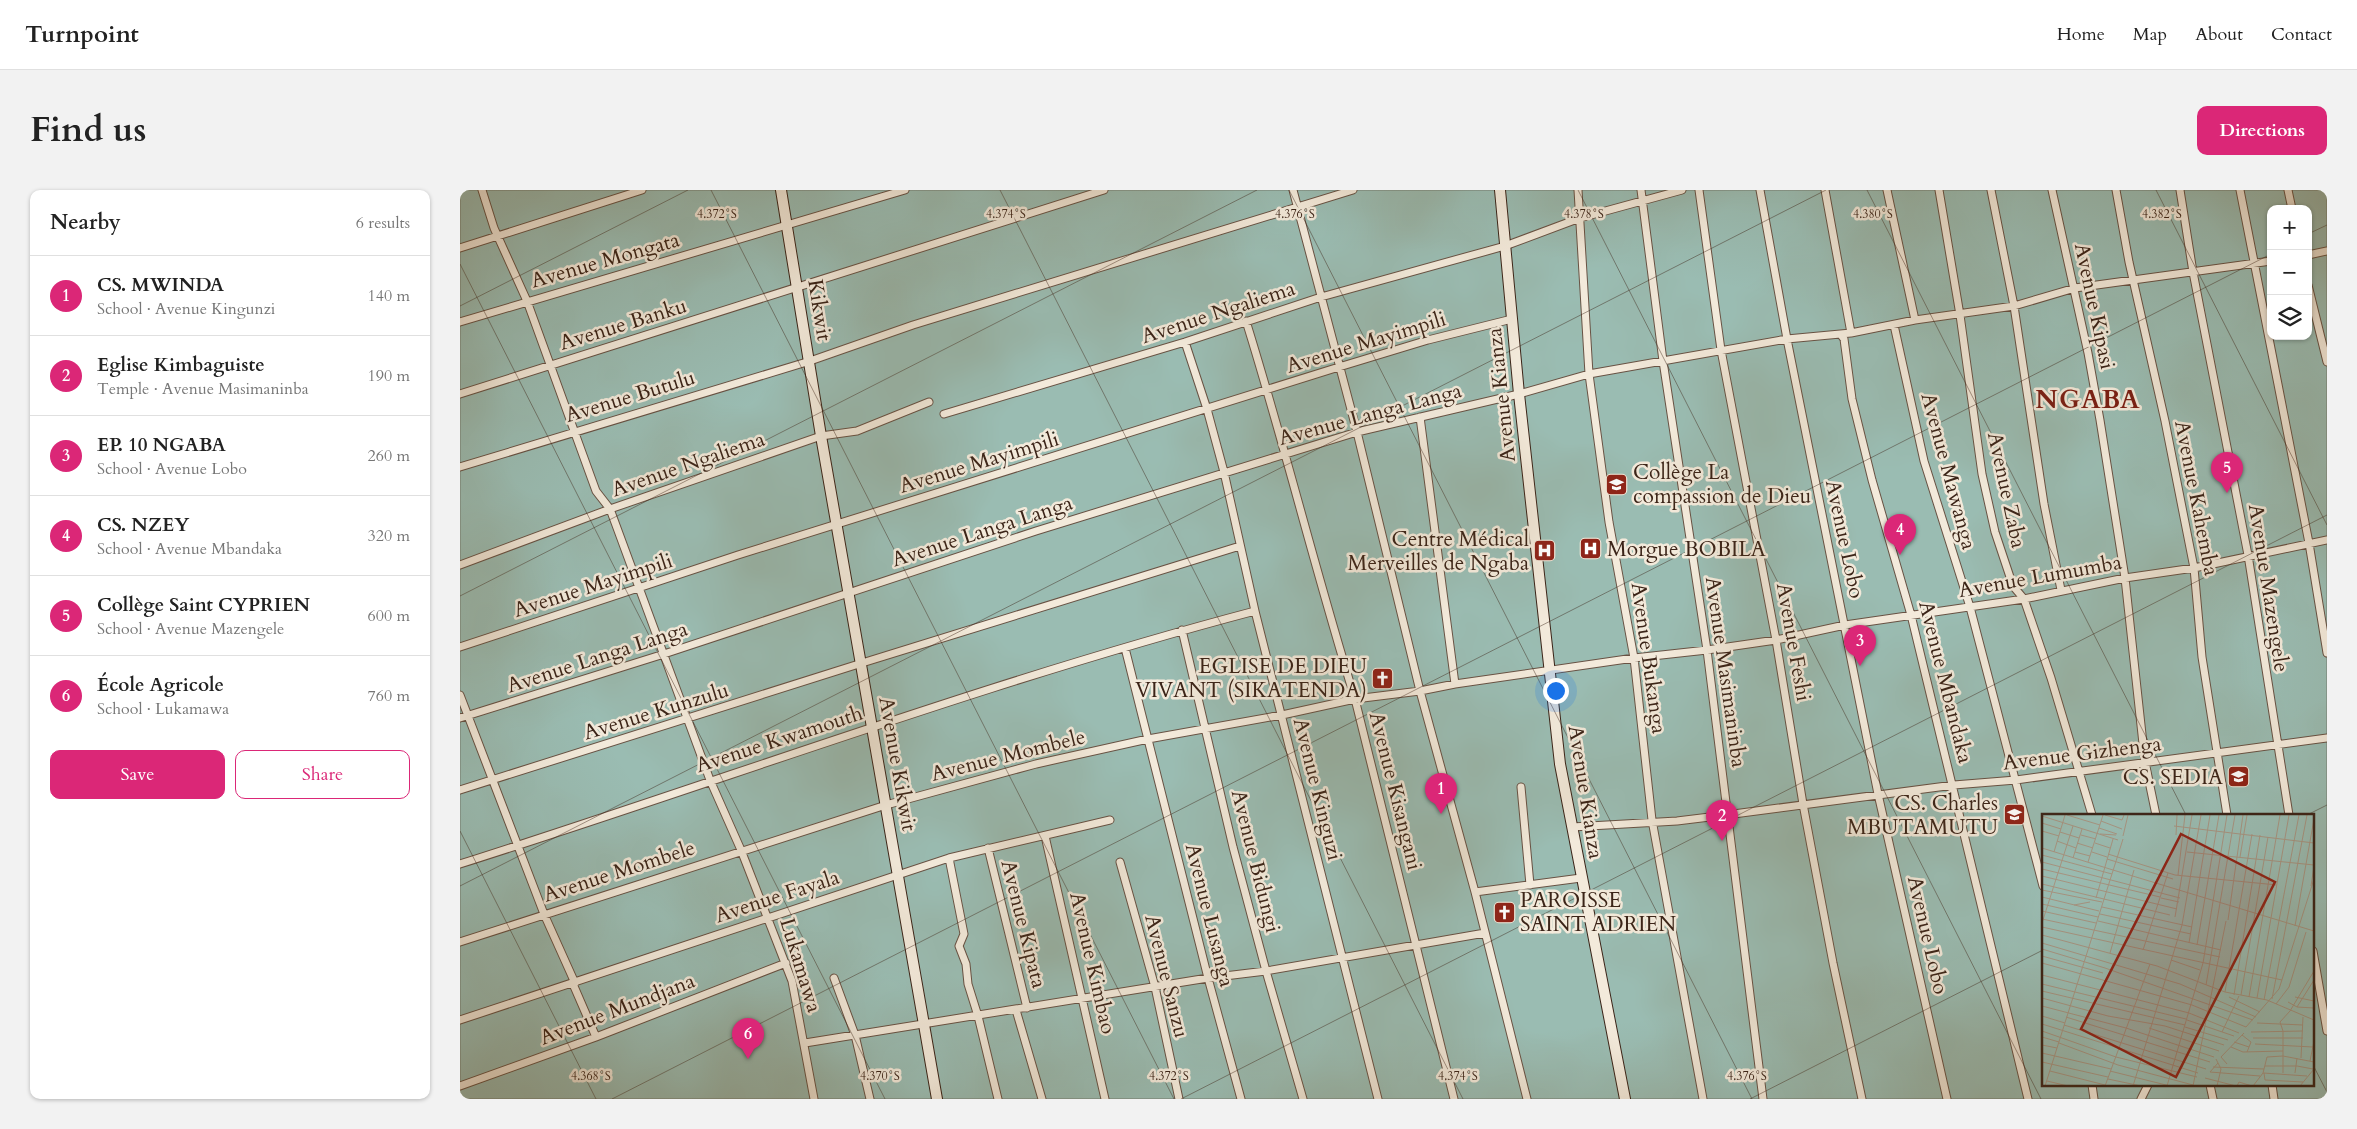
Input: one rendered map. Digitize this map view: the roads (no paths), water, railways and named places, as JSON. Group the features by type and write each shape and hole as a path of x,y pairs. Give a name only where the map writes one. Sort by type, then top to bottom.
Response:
{"main road":[{"name":"Kikwit","path":"781,190 822,436"},
{"name":"Avenue Kianza","path":"1500,190 1519,394 1560,764 1625,1099"},
{"name":"Avenue Kikwit","path":"822,436 937,1099"}],"street":[{"name":"Lukamawa","path":"482,190 498,237 527,301 596,491 610,509 710,780 741,850 786,963 792,981 805,1043 814,1099"},
{"path":"460,248 642,190"},
{"name":"Avenue Mongata","path":"460,322 905,190"},
{"name":"Avenue Banku","path":"460,394 1104,190"},
{"path":"1293,190 1357,432 1420,692 1476,892 1527,1099"},
{"name":"Avenue Butulu","path":"460,467 810,361 913,325 1354,190"},
{"name":"Avenue Bukanga","path":"1578,190 1589,374 1609,522 1634,658 1652,820 1703,1099"},
{"name":"Avenue Masimaninba","path":"1641,190 1663,361 1707,650 1726,815 1763,1099"},
{"name":"Avenue Ngaliema","path":"944,414 1185,342 1322,297 1505,246 1580,218 1682,190"},
{"name":"Avenue Feshi","path":"1699,190 1720,350 1776,640 1803,804 1833,963 1862,1099"},
{"name":"Avenue Lobo","path":"1760,190 1787,338 1878,794 1947,1099"},
{"path":"1825,190 1851,334"},
{"path":"1887,190 1915,320"},
{"name":"Avenue Zaba","path":"1939,190 1960,315 1982,474 1998,541 2013,586 2024,600 2080,771 2092,814"},
{"path":"1991,190 2014,306 2044,504 2061,590"},
{"name":"Avenue Kipasi","path":"2052,190 2075,288 2095,391 2125,578 2146,762 2156,814"},
{"name":"Avenue Kahemba","path":"2116,190 2133,280 2165,421 2194,568 2202,656 2226,814"},
{"name":"Avenue Mazengele","path":"2180,190 2193,272 2248,555 2276,745 2289,814"},
{"path":"2240,190 2309,543 2327,652"},
{"path":"2288,190 2291,205"},
{"path":"2312,254 2327,251"},
{"name":"Avenue Langa Langa","path":"460,718 849,594 1036,531 1357,432 1519,394 1589,374 1787,338 1851,334 1915,320 2014,306 2075,288 2267,262"},
{"path":"2310,295 2327,362"},
{"name":"Avenue Mayimpili","path":"460,647 738,555 1207,410 1339,367 1428,340 1512,319"},
{"name":"Avenue Kisangani","path":"1246,321 1268,390 1336,639 1355,699 1454,1099"},
{"name":"Avenue Mawanga","path":"1894,325 1924,461 1970,607 2042,882"},
{"name":"Avenue Mbandaka","path":"1840,334 1844,339 1852,399 1872,480 1911,615 1954,785 2028,1099"},
{"name":"Avenue Kinguzi","path":"1185,342 1207,410 1224,472 1255,611 1378,1099"},
{"name":"Avenue Ngaliema","path":"460,565 610,509 822,436 856,430 929,402"},
{"path":"1420,417 1455,684"},
{"name":"Avenue Lumumba","path":"1551,672 1634,658 1776,640 1911,615 2024,600 2061,590 2194,568 2248,555 2327,540"},
{"path":"862,662 1240,546"},
{"name":"Avenue Kwamouth","path":"460,864 873,726 1182,630 1255,611"},
{"name":"Avenue Bidungi","path":"1182,630 1233,847 1303,1099"},
{"name":"Avenue Lusanga","path":"1125,648 1208,978 1241,1099"},
{"name":"Avenue Kunzulu","path":"460,790 689,719 862,662"},
{"name":"Avenue Mombele","path":"460,942 741,850 886,805 1036,764 1148,739 1282,715 1355,699 1420,692 1455,684 1551,672"},
{"path":"460,695 544,914 596,1037"},
{"name":"Avenue Gizhenga","path":"1572,827 1652,820 1676,821 1878,794 2016,780 2327,738"},
{"path":"1521,787 1530,885"},
{"name":"Avenue Fayala","path":"460,1020 574,984 768,917 949,858 1110,820"},
{"name":"Avenue Kimbao","path":"1045,836 1105,1099"},
{"name":"Avenue Kipata","path":"988,848 1027,1008"},
{"path":"949,858 964,934 959,946 998,1099"},
{"name":"Avenue Sanzu","path":"1120,862 1155,987 1179,1099"},
{"path":"1476,892 1581,878"},
{"path":"805,1043 1208,978 1266,971 1485,933"},
{"path":"2314,957 2327,1031"},
{"name":"Avenue Mundjana","path":"460,1086 596,1037 786,963"},
{"path":"834,978 855,1035 870,1099"},
{"name":"Avenue Kipata","path":"1016,1010 1042,1099"},
{"path":"2092,1086 2094,1099"},
{"path":"2141,1099 2148,1086"},
{"path":"2210,1086 2213,1099"},
{"path":"2272,1086 2274,1099"}],"water":[{"path":"460,190 2327,190 2327,1099 460,1099"}],"place":[{"name":"Collège La compassion de Dieu","path":"1617,484"},
{"name":"Collège Saint CYPRIEN","path":"2227,493"},
{"name":"Morgue BOBILA","path":"1591,549"},
{"name":"Centre Médical Merveilles de Ngaba","path":"1545,551"},
{"name":"CS. NZEY","path":"1900,555"},
{"name":"EP. 10 NGABA","path":"1860,666"},
{"name":"EGLISE DE DIEU VIVANT (SIKATENDA)","path":"1383,678"},
{"name":"CS. SEDIA","path":"2239,777"},
{"name":"CS. MWINDA","path":"1441,814"},
{"name":"CS. Charles MBUTAMUTU","path":"2014,815"},
{"name":"Eglise Kimbaguiste","path":"1722,841"},
{"name":"PAROISSE SAINT ADRIEN","path":"1504,912"},
{"name":"École Agricole","path":"748,1059"}],"district":[{"name":"NGABA","path":"2088,399"}]}
